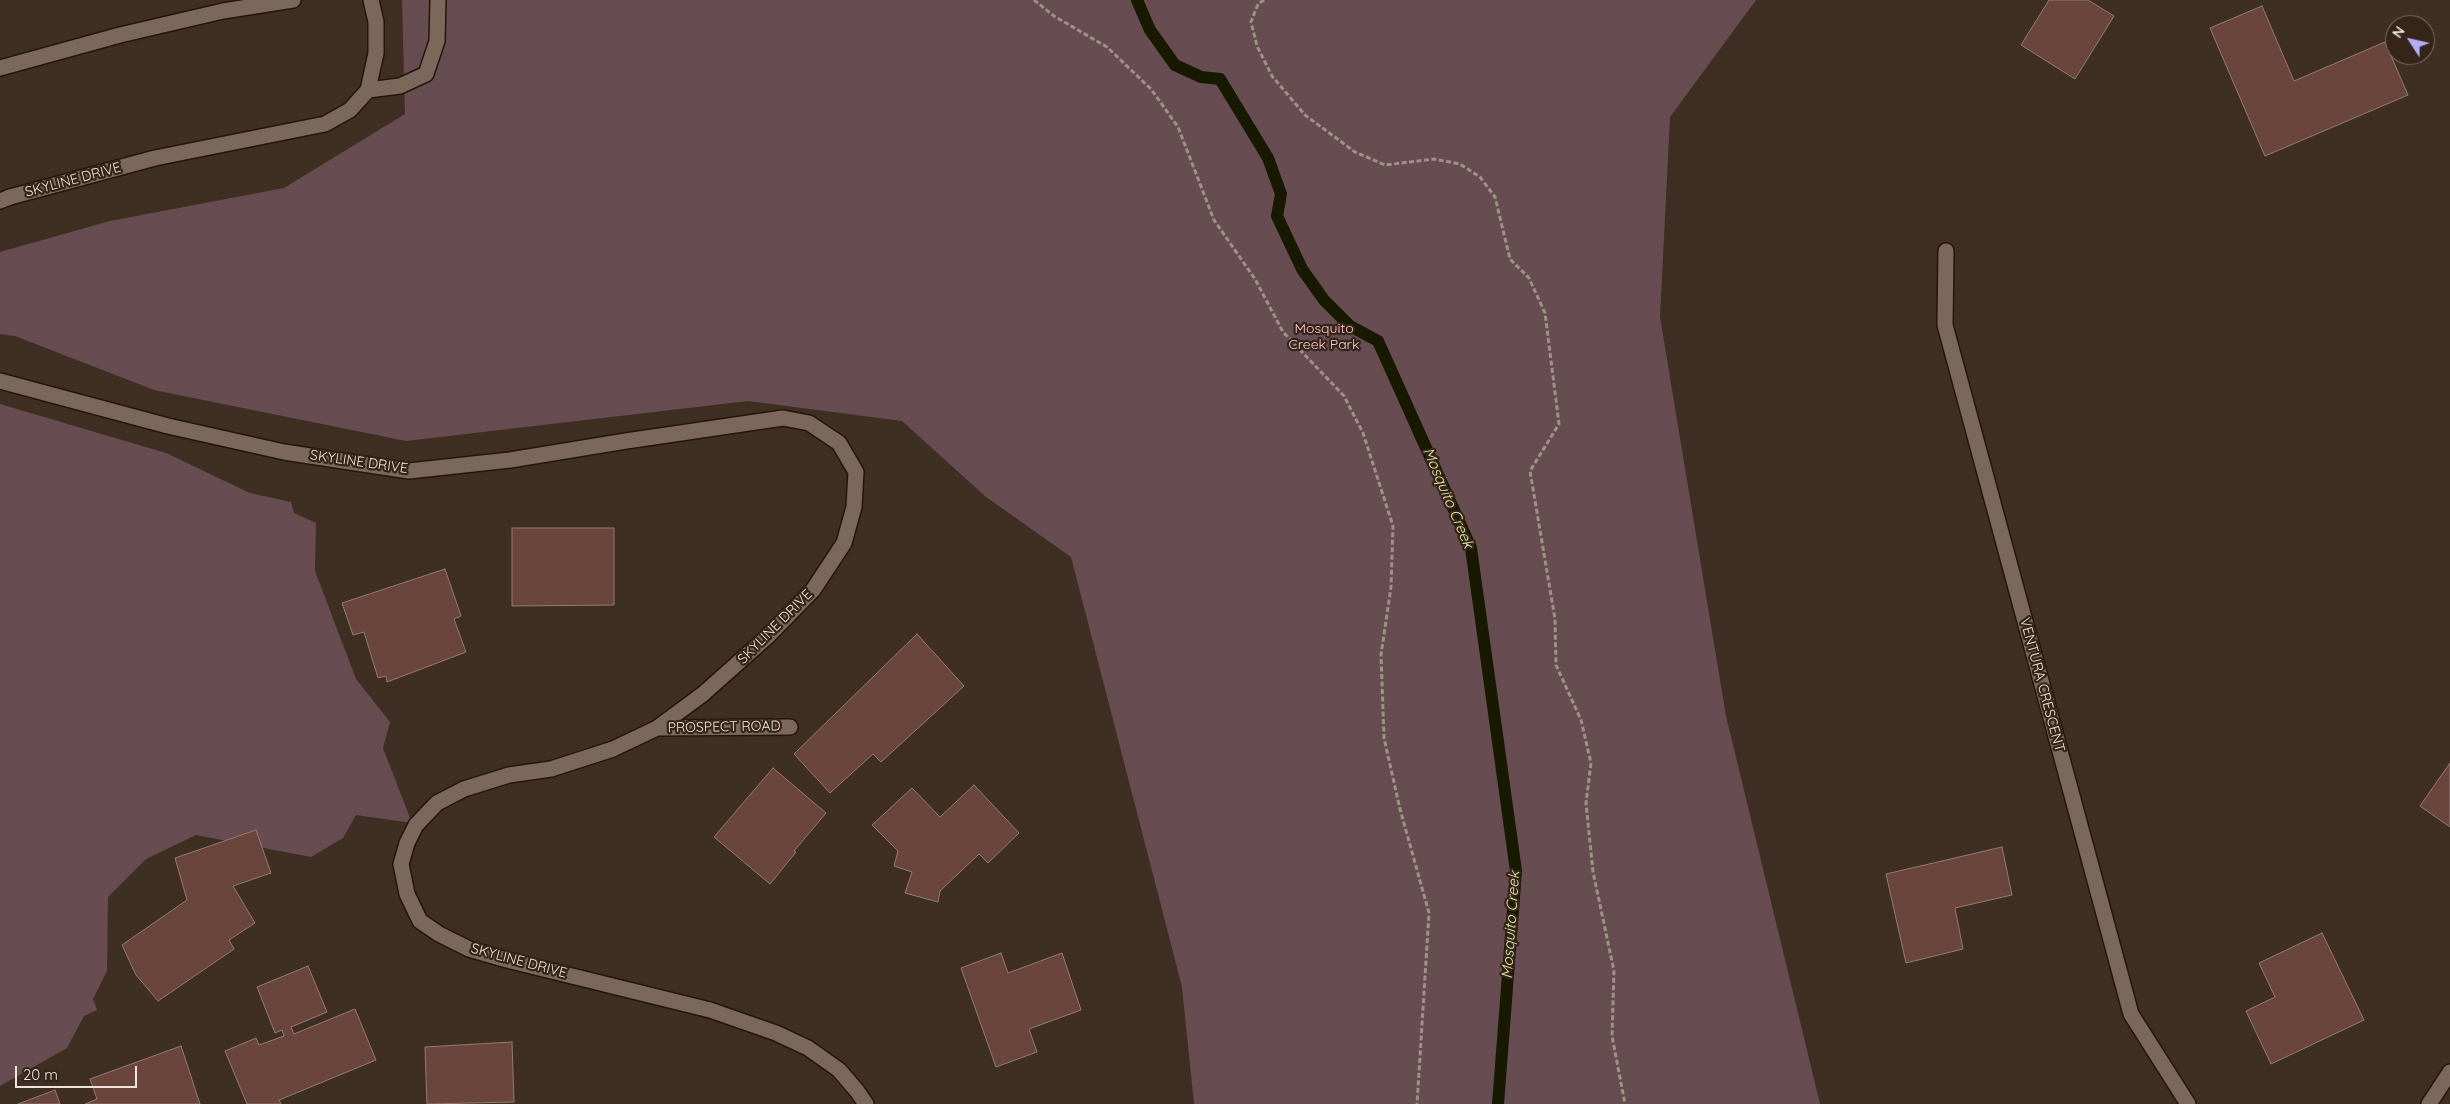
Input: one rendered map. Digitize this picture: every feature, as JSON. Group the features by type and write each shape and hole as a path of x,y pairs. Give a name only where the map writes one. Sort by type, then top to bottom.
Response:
{"street":[{"path":"0,68 120,35 223,11 293,0"},
{"path":"371,0 376,22 376,52 368,90 400,86 426,74 437,41 438,0"},
{"name":"SKYLINE DRIVE","path":"5,199 154,158 325,124 350,110 368,90"},
{"name":"VENTURA CRESCENT","path":"1946,251 1945,325 2131,1014 2188,1104"},
{"name":"SKYLINE DRIVE","path":"0,380 168,426 284,452 409,471 510,460 783,418 809,423 839,443 856,472 854,507 844,542 813,590 766,638 703,694 657,728 614,749 551,769 509,775 464,789 437,803 416,825 407,843 401,864 407,894 420,921 439,934 469,948 507,960 710,1010 776,1033 808,1048 839,1070 866,1104"},
{"name":"PROSPECT ROAD","path":"657,728 790,727"},
{"path":"2429,1104 2450,1072"}],"path":[{"path":"1034,0 1054,16 1107,47 1151,89 1178,127 1214,220 1255,279 1283,332 1344,396 1363,434 1393,526 1391,587 1381,655 1384,738 1400,810 1429,913 1417,1104"},
{"path":"1264,0 1258,4 1251,22 1257,46 1272,76 1305,115 1356,152 1385,165 1434,159 1460,164 1480,177 1495,197 1510,259 1529,278 1545,313 1559,424 1530,471 1555,619 1556,665 1580,720 1591,763 1586,804 1594,872 1614,970 1612,1036 1625,1104"}],"green space":[{"name":"Mosquito Creek Park","path":"402,0 1756,0 1670,117 1660,317 1726,716 1820,1104 1194,1104 1182,987 1071,557 986,497 902,421 748,401 406,441 154,390 15,336 0,334 0,252 110,221 284,188 405,114"},
{"path":"0,404 166,453 250,493 291,502 294,513 316,523 315,571 356,679 390,722 383,748 412,823 356,815 343,838 311,857 196,835 146,859 108,897 107,971 93,999 97,1010 84,1016 67,1048 0,1086"}],"building":[{"path":"2049,0 2088,0 2114,16 2075,79 2021,45"},
{"path":"2262,6 2294,81 2385,42 2385,65 2395,65 2408,95 2265,156 2210,28"},
{"path":"512,528 614,528 614,605 512,606"},
{"path":"445,569 461,616 454,619 466,652 387,682 386,676 378,678 364,632 353,635 342,603"},
{"path":"917,634 964,686 881,762 873,754 830,793 794,754"},
{"path":"2450,763 2450,827 2420,806"},
{"path":"773,768 826,813 794,851 796,852 770,884 714,837"},
{"path":"974,785 1019,833 988,863 979,854 940,891 938,902 905,893 912,872 894,866 898,851 872,825 912,788 940,817"},
{"path":"256,830 271,873 233,886 255,923 229,940 234,949 158,1001 136,975 122,945 187,900 175,858"},
{"path":"2002,847 2012,895 1955,908 1963,949 1906,963 1886,874"},
{"path":"2322,933 2364,1020 2271,1064 2246,1011 2275,997 2259,963"},
{"path":"1001,953 1008,973 1062,953 1081,1010 1029,1029 1037,1052 996,1067 961,968"},
{"path":"308,966 327,1012 291,1027 294,1034 355,1009 376,1060 279,1100 281,1104 247,1104 225,1051 256,1038 259,1045 284,1036 282,1030 275,1033 257,987"},
{"path":"512,1042 514,1102 427,1104 425,1047"},
{"path":"181,1046 200,1104 85,1104 97,1099 90,1079"},
{"path":"55,1090 60,1104 18,1104"}],"waterway":[{"name":"Mosquito Creek","path":"1137,0 1150,30 1175,65 1201,77 1220,79 1268,158 1281,194 1277,216 1302,269 1324,300 1350,326 1378,341 1471,548 1516,871 1498,1104"}]}
